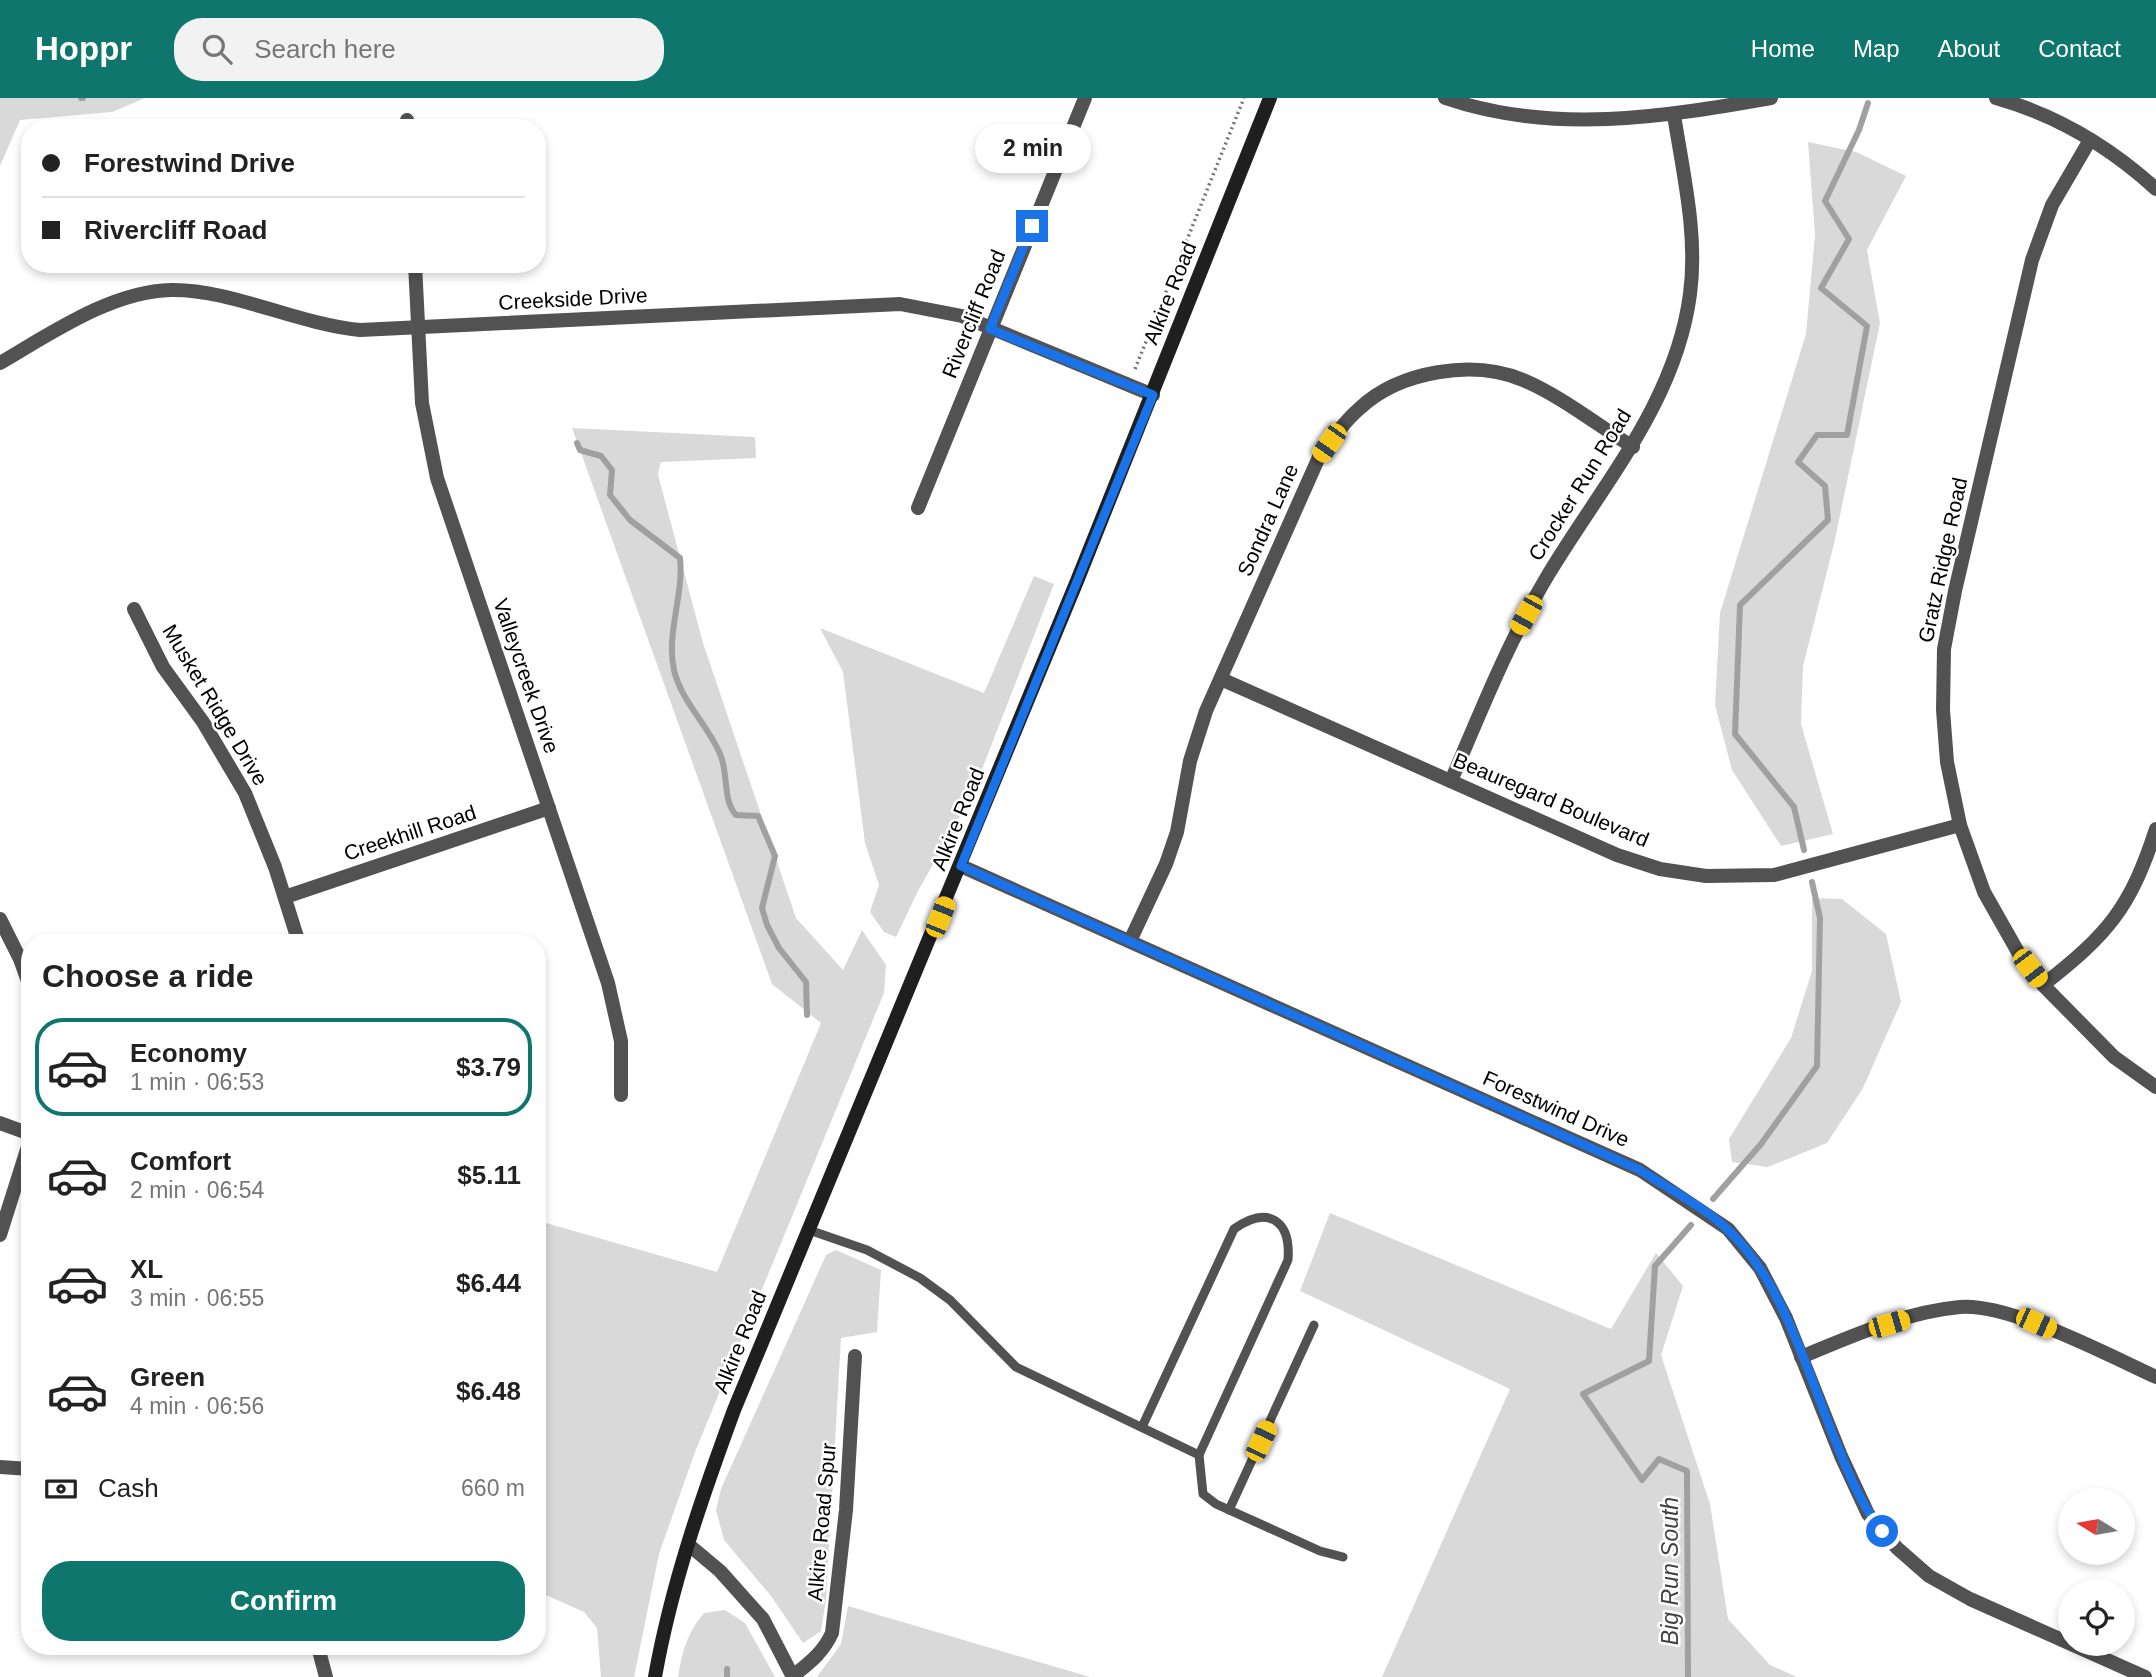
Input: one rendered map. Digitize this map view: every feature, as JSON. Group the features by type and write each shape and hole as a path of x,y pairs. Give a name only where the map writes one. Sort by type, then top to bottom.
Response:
{"main road":[{"name":"Alkire Road","path":"654,1677 670,1607 734,1410 961,866 1153,395 1270,98"}],"street":[{"name":"Rivercliff Road","path":"918,508 1085,98"},
{"path":"1445,98 1575,121 1674,115 1771,98"},
{"path":"1996,98 2029,107 2067,125 2156,189"},
{"name":"Crocker Run Road","path":"1451,781 1515,635 1549,574 1633,447 1662,388 1685,324 1690,292 1690,225 1674,115"},
{"name":"Gratz Ridge Road","path":"2090,140 2052,205 2032,260 1953,602 1944,649 1943,710 1947,762 1960,824 1984,892 2018,952 2043,985 2115,1057 2156,1087"},
{"name":"Valleycreek Drive","path":"415,273 422,404 437,478 608,984 621,1041 621,1095"},
{"name":"Creekside Drive","path":"0,363 83,315 127,298 171,290 215,296 332,328 360,330 900,304 962,316 1153,395"},
{"name":"Sondra Lane","path":"1130,942 1166,864 1182,809 1190,761 1221,679 1319,457 1338,430 1362,405 1389,389 1422,375 1455,370 1490,372 1521,379 1633,447"},
{"name":"Musket Ridge Drive","path":"134,609 163,667 203,722 245,793 296,934"},
{"name":"Beauregard Boulevard","path":"1221,679 1617,855 1660,869 1706,876 1774,875 1960,824"},
{"name":"Creekhill Road","path":"285,897 548,808"},
{"path":"2043,985 2105,933 2125,904 2145,864 2156,829"},
{"name":"Forestwind Drive","path":"961,866 1640,1170 1728,1229 1760,1268 1786,1318 1868,1514 1897,1548 1929,1576 1970,1599 2145,1677"},
{"path":"0,919 21,962"},
{"path":"0,1123 21,1131"},
{"path":"0,1235 21,1168"},
{"path":"1801,1357 1889,1324 1922,1314 1962,1307 1999,1312 2036,1323 2156,1377"},
{"name":"Alkire Road Spur","path":"793,1676 815,1658 832,1633 846,1510 855,1356"},
{"path":"0,1468 21,1469"},
{"path":"689,1545 720,1571 763,1619 793,1676"},
{"path":"320,1655 326,1677"}],"lane":[{"path":"1142,1427 1234,1229 1251,1217 1269,1218 1282,1226 1289,1244 1288,1260 1199,1455 1203,1494 1216,1504 1320,1551 1343,1557"},
{"path":"809,1230 867,1250 920,1278 950,1300 1016,1367 1199,1455"},
{"path":"1229,1510 1314,1325"}],"path":[{"path":"1129,384 1244,98"}],"shaded area":[{"path":"0,98 145,98 112,112 21,119 0,166"},
{"path":"1808,142 1856,152 1906,176 1867,250 1880,323 1834,544 1803,666 1801,724 1833,834 1781,846 1732,770 1715,705 1720,613 1806,334 1815,235"},
{"path":"572,428 755,437 756,458 661,462 658,475 703,643 796,918 843,970 862,930 886,965 884,993 695,1452 659,1554 634,1677 601,1677 597,1628 584,1612 546,1595 546,1223 717,1272 821,1023 772,984"},
{"path":"1034,576 1054,584 972,795 918,891 896,937 884,932 870,912 879,885 865,843 843,672 820,628 984,693"},
{"path":"1812,898 1842,899 1886,934 1901,1002 1863,1088 1827,1143 1768,1167 1732,1162 1729,1139 1791,1038 1812,971"},
{"path":"1330,1213 1611,1329 1656,1253 1683,1286 1661,1355 1710,1504 1728,1619 1770,1665 1797,1677 1382,1677 1510,1389 1300,1291"},
{"path":"836,1250 881,1270 877,1332 841,1338 826,1599 821,1631 803,1643 771,1596 724,1540 716,1510 721,1489 826,1255"},
{"path":"848,1606 1090,1677 817,1677 841,1644"},
{"path":"725,1610 745,1623 775,1677 678,1677 686,1643 698,1620 704,1613"}],"waterway":[{"name":"Big Run South","path":"1804,850 1794,807 1735,734 1740,605 1828,520 1825,486 1798,462 1817,435 1847,435 1867,326 1821,288 1849,239 1825,201 1859,130 1868,103"},
{"path":"577,443 580,450 601,456 612,470 610,495 630,520 680,558 680,586 672,642 677,681 720,754 732,809 736,815 758,816 775,856 762,908 779,948 806,982 807,1015"},
{"name":"Big Run South","path":"1713,1199 1761,1144 1817,1066 1820,918 1812,882"},
{"name":"Big Run South","path":"1688,1677 1687,1471 1659,1459 1642,1480 1583,1394 1649,1361 1655,1266 1691,1225"},
{"path":"727,1669 727,1677"}],"route":[{"path":"1032,226 990,329 1153,395 961,866 1640,1170 1728,1229 1760,1268 1786,1318 1849,1474 1868,1514 1882,1531"}]}
